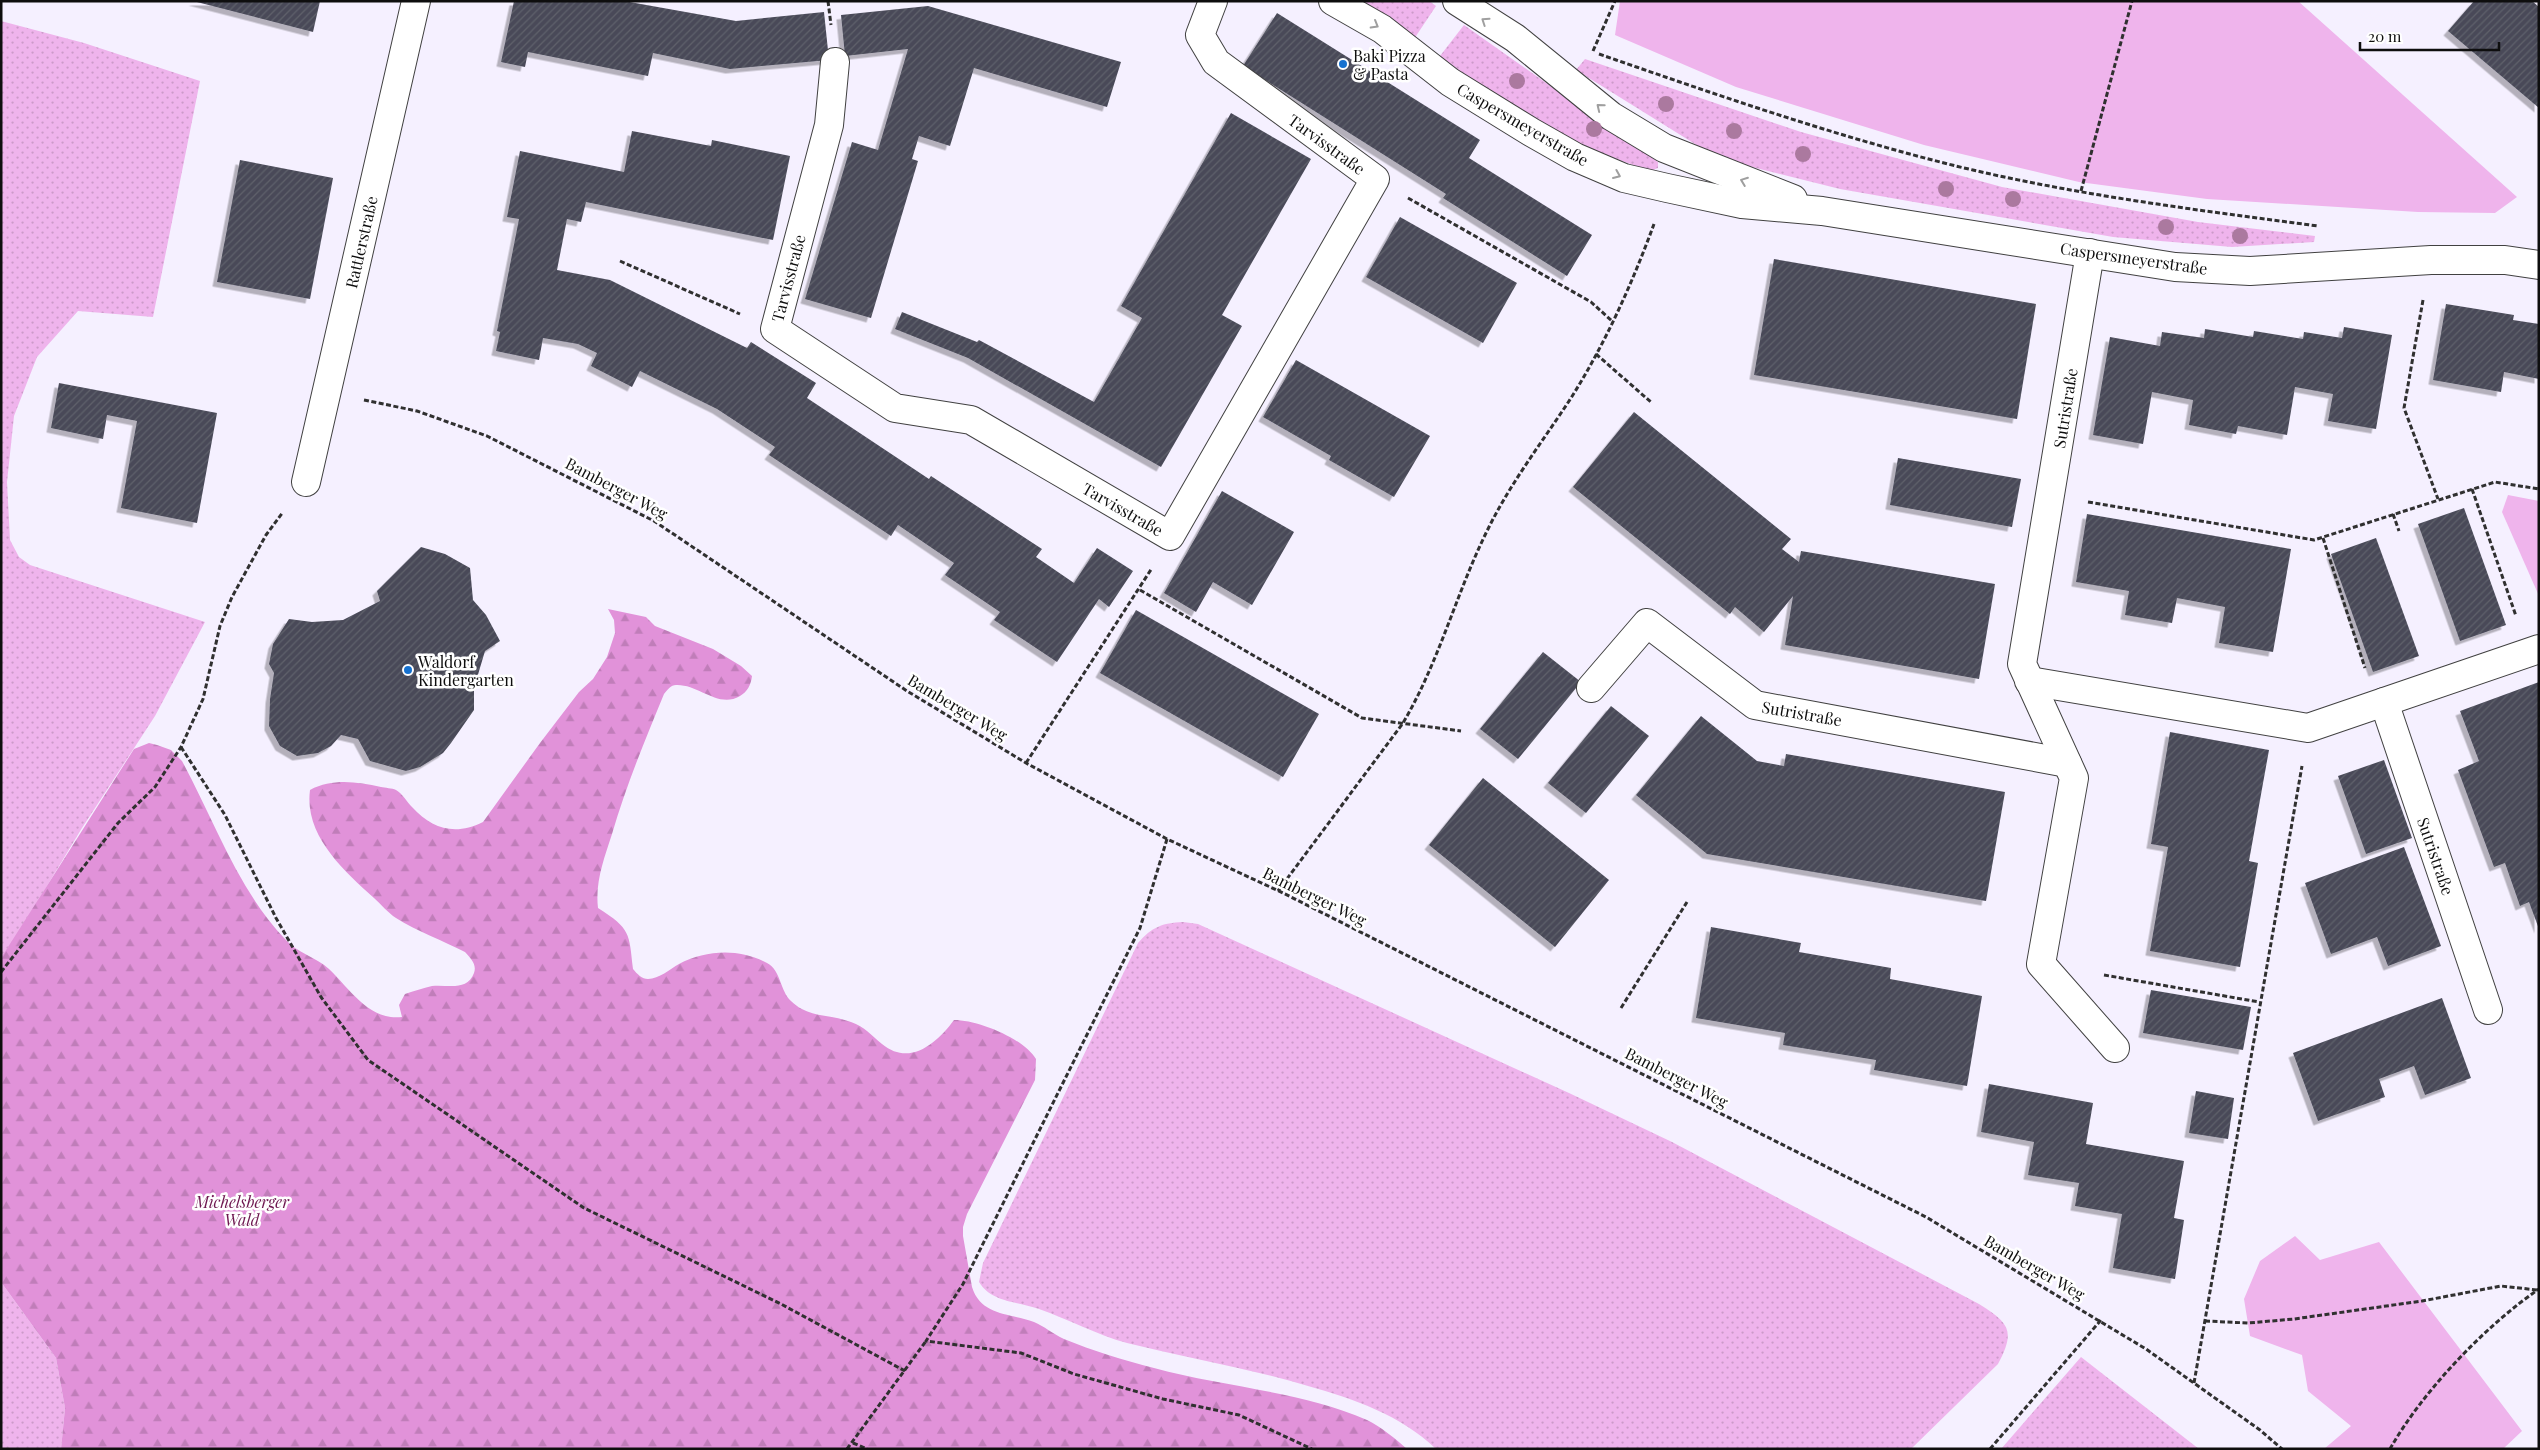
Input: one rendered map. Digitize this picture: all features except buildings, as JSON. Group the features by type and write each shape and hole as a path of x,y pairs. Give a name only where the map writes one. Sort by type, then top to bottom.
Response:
{"street":[{"name":"Rattlerstraße","path":"306,482 416,1"},
{"name":"Tarvisstraße","path":"835,62 829,125 775,329 895,408 971,420 1170,536 1375,179 1216,62 1200,35 1213,1"},
{"name":"Caspersmeyerstraße","path":"1333,1 1382,29 1450,82 1538,136 1576,157 1624,178 1667,188 1742,204 1822,210 2175,267 2250,271 2430,260 2505,260 2539,265"},
{"name":"Caspersmeyerstraße","path":"1457,1 1515,38 1611,116 1664,148 1822,210"},
{"name":"Sutristraße","path":"2090,253 2022,664 2074,778 2042,964 2115,1048"},
{"name":"Sutristraße","path":"1591,688 1647,623 1755,705 2067,763"},
{"path":"2030,681 2308,728 2534,650"},
{"name":"Sutristraße","path":"2380,703 2488,1010"}],"path":[{"path":"828,1 829,11"},
{"path":"1592,52 1615,1"},
{"path":"2081,191 2132,1"},
{"path":"1583,50 1845,137 1958,166 2081,191 2322,226"},
{"path":"1375,179 1591,302 1612,321"},
{"path":"1278,891 1403,723 1437,657 1487,529 1508,493 1571,397 1596,354 1644,249 1667,188"},
{"path":"2430,260 2404,408 2438,499"},
{"path":"620,261 775,329"},
{"path":"1596,354 1652,403"},
{"name":"Bamberger Weg","path":"327,392 417,410 487,436 654,521 907,691 1026,763 1166,838 1278,891 1926,1217 2101,1320 2194,1383 2282,1449"},
{"path":"1,972 118,823 154,787 181,747 203,699 220,626 232,598 266,535 306,482"},
{"path":"2050,496 2314,540 2495,482 2539,489"},
{"path":"2472,489 2534,650"},
{"path":"2393,514 2399,531"},
{"path":"1026,763 1140,590 1170,536"},
{"path":"2322,538 2380,703"},
{"path":"1140,590 1362,718 1460,731"},
{"path":"2194,1383 2308,728"},
{"path":"181,747 225,815 276,918 321,997 368,1060 584,1208 780,1304 906,1371"},
{"path":"847,1449 853,1444 906,1371 963,1284 1140,928 1166,838"},
{"path":"1620,1008 1686,902"},
{"path":"2127,980 2259,1002"},
{"path":"2205,1321 2248,1323 2294,1319 2422,1301 2501,1286 2538,1289"},
{"path":"2390,1449 2401,1429 2455,1364 2516,1305 2538,1289"},
{"path":"1990,1449 2101,1320"},
{"path":"926,1340 1022,1353 1074,1374 1163,1399 1239,1415 1312,1449"},
{"path":"853,1444 867,1449"}],"shaded area":[{"path":"1359,1 1429,1 1436,6 1414,39"},
{"path":"1620,1 2298,1 2517,197 2495,213 2418,212 2207,199 2079,182 1924,145 1736,87 1615,35"},
{"path":"1,21 84,43 200,81 153,317 78,311 37,357 14,416 7,482 10,540 19,557 30,565 205,622 155,716 82,828 1,962"},
{"path":"1464,25 1658,162 1658,168 1650,171 1572,143 1491,95 1440,56"},
{"path":"1585,59 1801,132 2002,187 2198,222 2315,236 2314,242 2232,247 2113,237 1840,189 1740,164 1703,149 1576,70"},
{"path":"2508,495 2539,501 2539,596 2502,512"},
{"path":"1169,923 1198,924 1672,1142 1979,1304 2003,1322 2006,1328 2008,1335 2007,1343 1998,1364 1911,1449 1436,1449 1408,1427 1392,1418 1342,1397 1263,1374 1127,1343 1031,1306 998,1298 984,1289 979,1282 983,1263 1138,943 1148,933 1158,927"},
{"path":"2295,1236 2320,1260 2379,1242 2522,1431 2503,1449 2324,1449 2351,1426 2308,1391 2302,1355 2250,1336 2244,1299 2260,1261"},
{"path":"1,1282 56,1358 65,1408 61,1449 1,1449"},
{"path":"2081,1357 2199,1449 2001,1449"}],"green space":[{"name":"Michelsberger Wald","path":"608,609 646,617 655,626 713,649 741,666 752,676 747,690 740,696 724,700 693,688 674,685 664,694 643,746 623,798 603,862 597,898 598,908 623,927 629,939 633,969 636,973 644,978 652,979 689,959 711,954 734,953 756,958 772,966 787,997 798,1006 812,1013 843,1019 856,1024 892,1051 913,1053 922,1049 940,1037 954,1020 975,1023 1011,1037 1030,1051 1036,1059 1035,1080 967,1214 963,1227 972,1287 982,1303 997,1312 1034,1322 1064,1339 1142,1365 1180,1375 1316,1402 1342,1410 1372,1423 1388,1433 1407,1449 61,1449 65,1408 56,1358 1,1282 1,958 134,749 149,743 157,745 171,750 182,761 240,877 268,920 290,944 329,969 370,1009 390,1017 402,1017 399,1005 405,994 432,986 456,986 467,983 474,973 474,964 465,952 393,916 350,876 319,837 313,822 310,790 336,782 391,788 398,791 420,815 444,828 463,829 483,822 579,692 593,679 607,657 615,633 614,620"}],"place":[{"name":"Baki Pizza & Pasta","path":"1343,64"},
{"name":"Waldorf Kindergarten","path":"408,670"}]}
